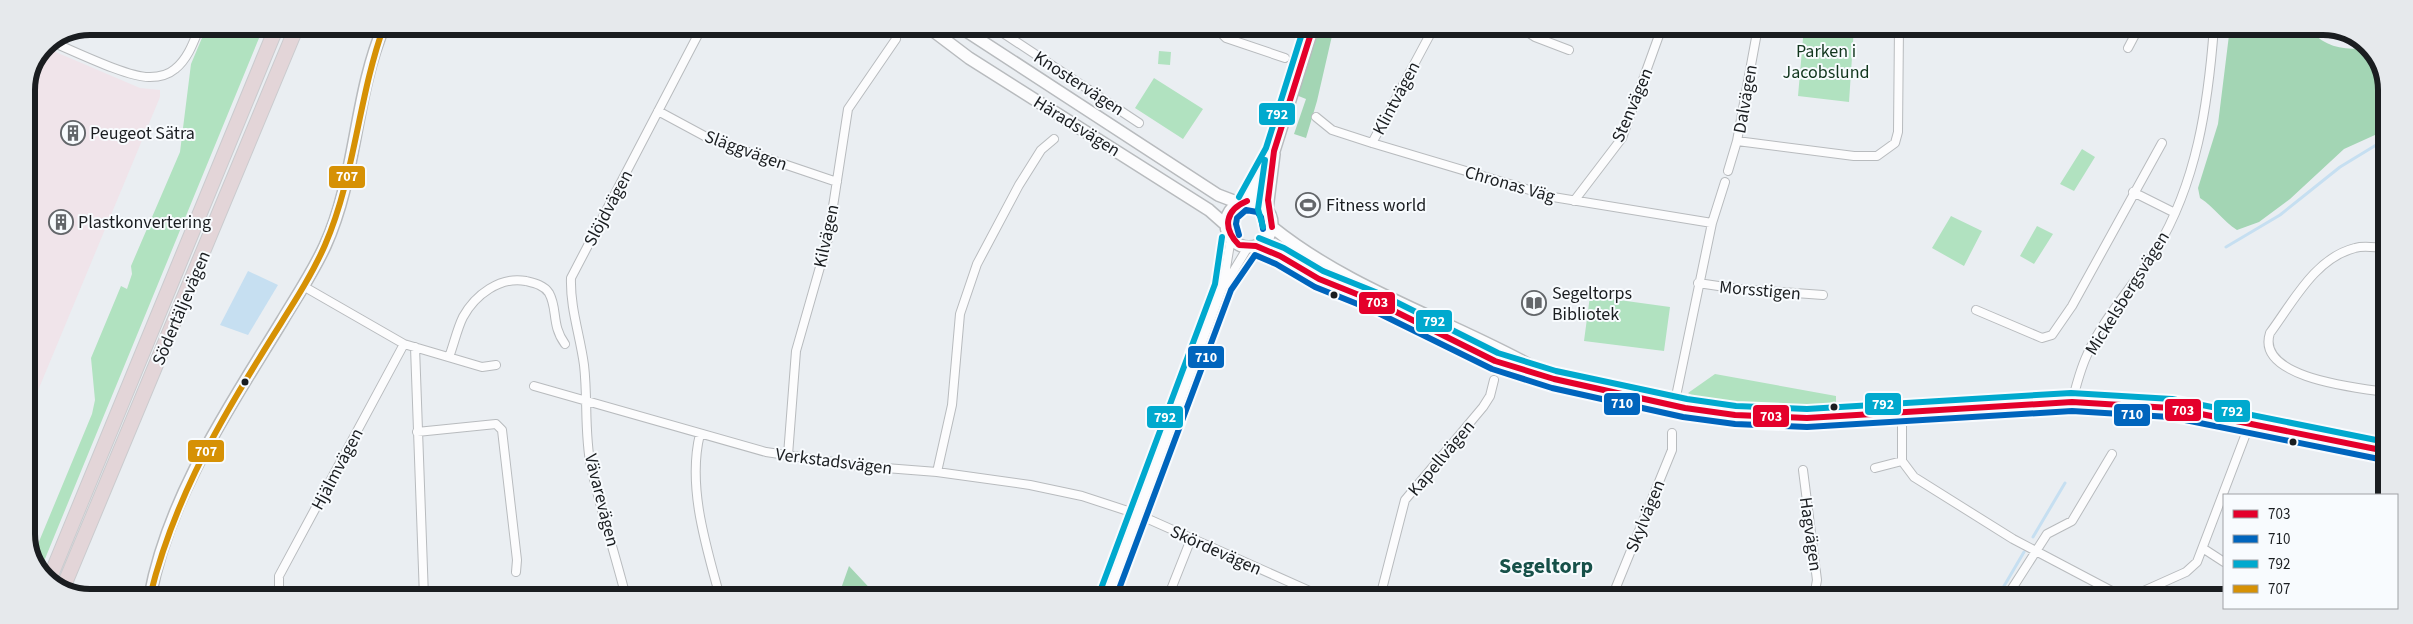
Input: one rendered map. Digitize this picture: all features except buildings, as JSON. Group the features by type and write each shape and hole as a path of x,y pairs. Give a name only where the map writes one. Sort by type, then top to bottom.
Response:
{"highway":[{"name":"Södertäljevägen","path":"53,574 273,35"},
{"name":"Södertäljevägen","path":"65,583 293,35"}],"street":[{"path":"59,45 148,78 167,74 181,63 190,50 196,35"},
{"path":"152,589 163,545 188,480 303,286 324,248 337,218 348,176 368,76 381,35"},
{"name":"Slöjdvägen","path":"588,401 583,362 570,295 571,278 698,35"},
{"name":"Kilvägen","path":"788,455 796,351 828,239 848,109 896,39 896,35"},
{"name":"Häradsvägen","path":"939,35 969,58 1208,210 1226,225"},
{"name":"Häradsvägen","path":"972,35 1218,195 1243,202"},
{"name":"Knostervägen","path":"1006,35 1139,123"},
{"path":"1223,35 1226,38 1284,58"},
{"path":"1310,35 1274,151 1243,202 1230,210 1226,225 1231,238 1238,245 1252,247 1280,256 1319,279 1374,301 1494,361 1554,379 1674,406 1735,415 1807,418 1902,414 2072,402 2170,408 2378,449"},
{"name":"Klintvägen","path":"1372,143 1430,35"},
{"path":"1532,35 1569,50"},
{"name":"Stenvägen","path":"1574,201 1622,138 1659,35"},
{"name":"Dalvägen","path":"1728,171 1737,141 1757,35"},
{"path":"1737,141 1854,156 1877,156 1884,153 1895,143 1898,132 1899,35"},
{"path":"2128,48 2135,35"},
{"name":"Mickelsbergsvägen","path":"2072,402 2087,353 2156,250 2175,213 2198,150 2207,102 2213,35"},
{"name":"Släggvägen","path":"658,111 710,139 837,182"},
{"name":"Chronas Väg","path":"1316,117 1332,130 1553,197 1712,223"},
{"path":"937,472 952,405 960,314 977,264 1019,185 1041,150 1054,139"},
{"path":"1976,310 2042,338 2052,335 2072,306 2133,192 2162,143"},
{"path":"1223,286 1252,247 1266,240 1272,227 1272,219 1268,209 1269,187 1274,168 1274,151"},
{"path":"1674,406 1698,284 1712,223 1725,182"},
{"name":"Mickelsbergsvägen","path":"2133,192 2175,213"},
{"path":"1243,202 1259,203 1268,209"},
{"path":"1272,227 1327,264 1412,309 1499,348 1554,379"},
{"path":"1110,589 1223,286 1231,238"},
{"path":"2378,248 2356,247 2324,264 2291,304 2267,341 2268,348 2276,359 2313,380 2378,391"},
{"path":"449,357 463,318 472,305 494,286 516,279 537,284 549,293 557,333 565,344"},
{"name":"Morsstigen","path":"1698,284 1823,295"},
{"path":"303,286 404,344 482,367 496,366"},
{"name":"Hjälmvägen","path":"279,589 279,576 404,344"},
{"path":"415,347 424,589"},
{"name":"Kapellvägen","path":"1382,589 1405,500 1483,407 1494,380"},
{"name":"Verkstadsvägen","path":"534,386 766,452 860,466 937,472 1030,485 1082,496 1137,514"},
{"name":"Vävarevägen","path":"588,401 586,419 591,466 624,589"},
{"path":"1902,414 1902,461 1914,477 2012,538 2109,589"},
{"path":"2224,494 2250,423"},
{"path":"417,432 496,424 502,430 517,560 516,572"},
{"name":"Skylvägen","path":"1615,589 1672,450 1672,433"},
{"path":"700,434 696,447 697,492 718,589"},
{"path":"2012,589 2047,534 2072,521 2112,454"},
{"path":"1876,468 1902,461"},
{"name":"Hagvägen","path":"1803,470 1817,580 1816,589"},
{"path":"2147,589 2186,572 2197,562 2204,549 2223,497"},
{"name":"Skördevägen","path":"1137,514 1305,589"},
{"path":"1171,589 1191,539"},
{"path":"2204,549 2223,561"}],"shaded area":[{"path":"52,50 140,88 160,90 160,97 35,398 35,90 39,69"}],"green space":[{"path":"203,35 260,35 43,563 37,547 92,414 95,400 91,358 121,286 127,289 132,274 131,266 180,152 191,64"},
{"path":"1315,35 1332,35 1317,101 1306,138 1294,134 1306,99 1296,95"},
{"name":"Parken i Jacobslund","path":"1803,35 1853,35 1849,102 1798,96"},
{"path":"2229,35 2315,35 2337,47 2359,49 2374,69 2378,87 2378,134 2344,149 2290,199 2259,222 2237,230 2200,198 2198,188 2218,124"},
{"path":"1159,51 1171,52 1170,65 1158,64"},
{"path":"1154,78 1203,109 1183,139 1135,108"},
{"path":"2082,149 2095,157 2074,191 2060,184"},
{"path":"1951,216 1982,231 1964,266 1932,248"},
{"path":"2037,226 2053,234 2034,264 2020,256"},
{"path":"1590,296 1670,307 1664,351 1584,341"},
{"path":"1715,374 1836,396 1836,403 1793,408 1698,399 1688,393"},
{"path":"849,566 871,589 841,589"}],"water":[{"path":"248,271 278,285 248,335 220,325"}],"waterway":[{"path":"2226,247 2280,215 2340,167 2378,144"},
{"path":"2033,537 2065,483"},
{"path":"2002,589 2024,552"}],"transit line":[{"name":"707","path":"152,589 170,532 195,472 242,386 303,288 325,245 343,192 368,81 381,35"},
{"name":"792","path":"1239,197 1266,148 1301,35"},
{"name":"703","path":"1272,227 1268,200 1274,151 1310,35"},
{"name":"792","path":"1263,227 1258,209 1265,160"},
{"name":"703","path":"1247,201 1234,209 1228,220 1230,232 1239,245 1256,246 1280,256 1319,279 1374,301 1495,361 1554,379 1685,408 1735,415 1807,418 2072,402 2171,408 2378,449"},
{"name":"710","path":"1239,235 1236,224 1237,218 1246,210 1257,212 1261,217 1263,229"},
{"name":"792","path":"1101,589 1215,284 1222,237"},
{"name":"792","path":"1259,238 1284,248 1323,271 1378,293 1498,353 1556,371 1687,399 1736,406 1807,409 2071,393 2172,399 2378,440"},
{"name":"710","path":"1119,589 1231,290 1255,255 1276,264 1315,287 1370,309 1492,369 1552,388 1683,417 1735,424 1807,427 2072,411 2170,417 2378,459"}],"place":[{"name":"Peugeot Sätra","path":"73,133"},
{"name":"Fitness world","path":"1308,205"},
{"name":"Plastkonvertering","path":"61,222"},
{"name":"Segeltorps Bibliotek","path":"1534,303"}],"district":[{"name":"Segeltorp","path":"1546,565"}]}
